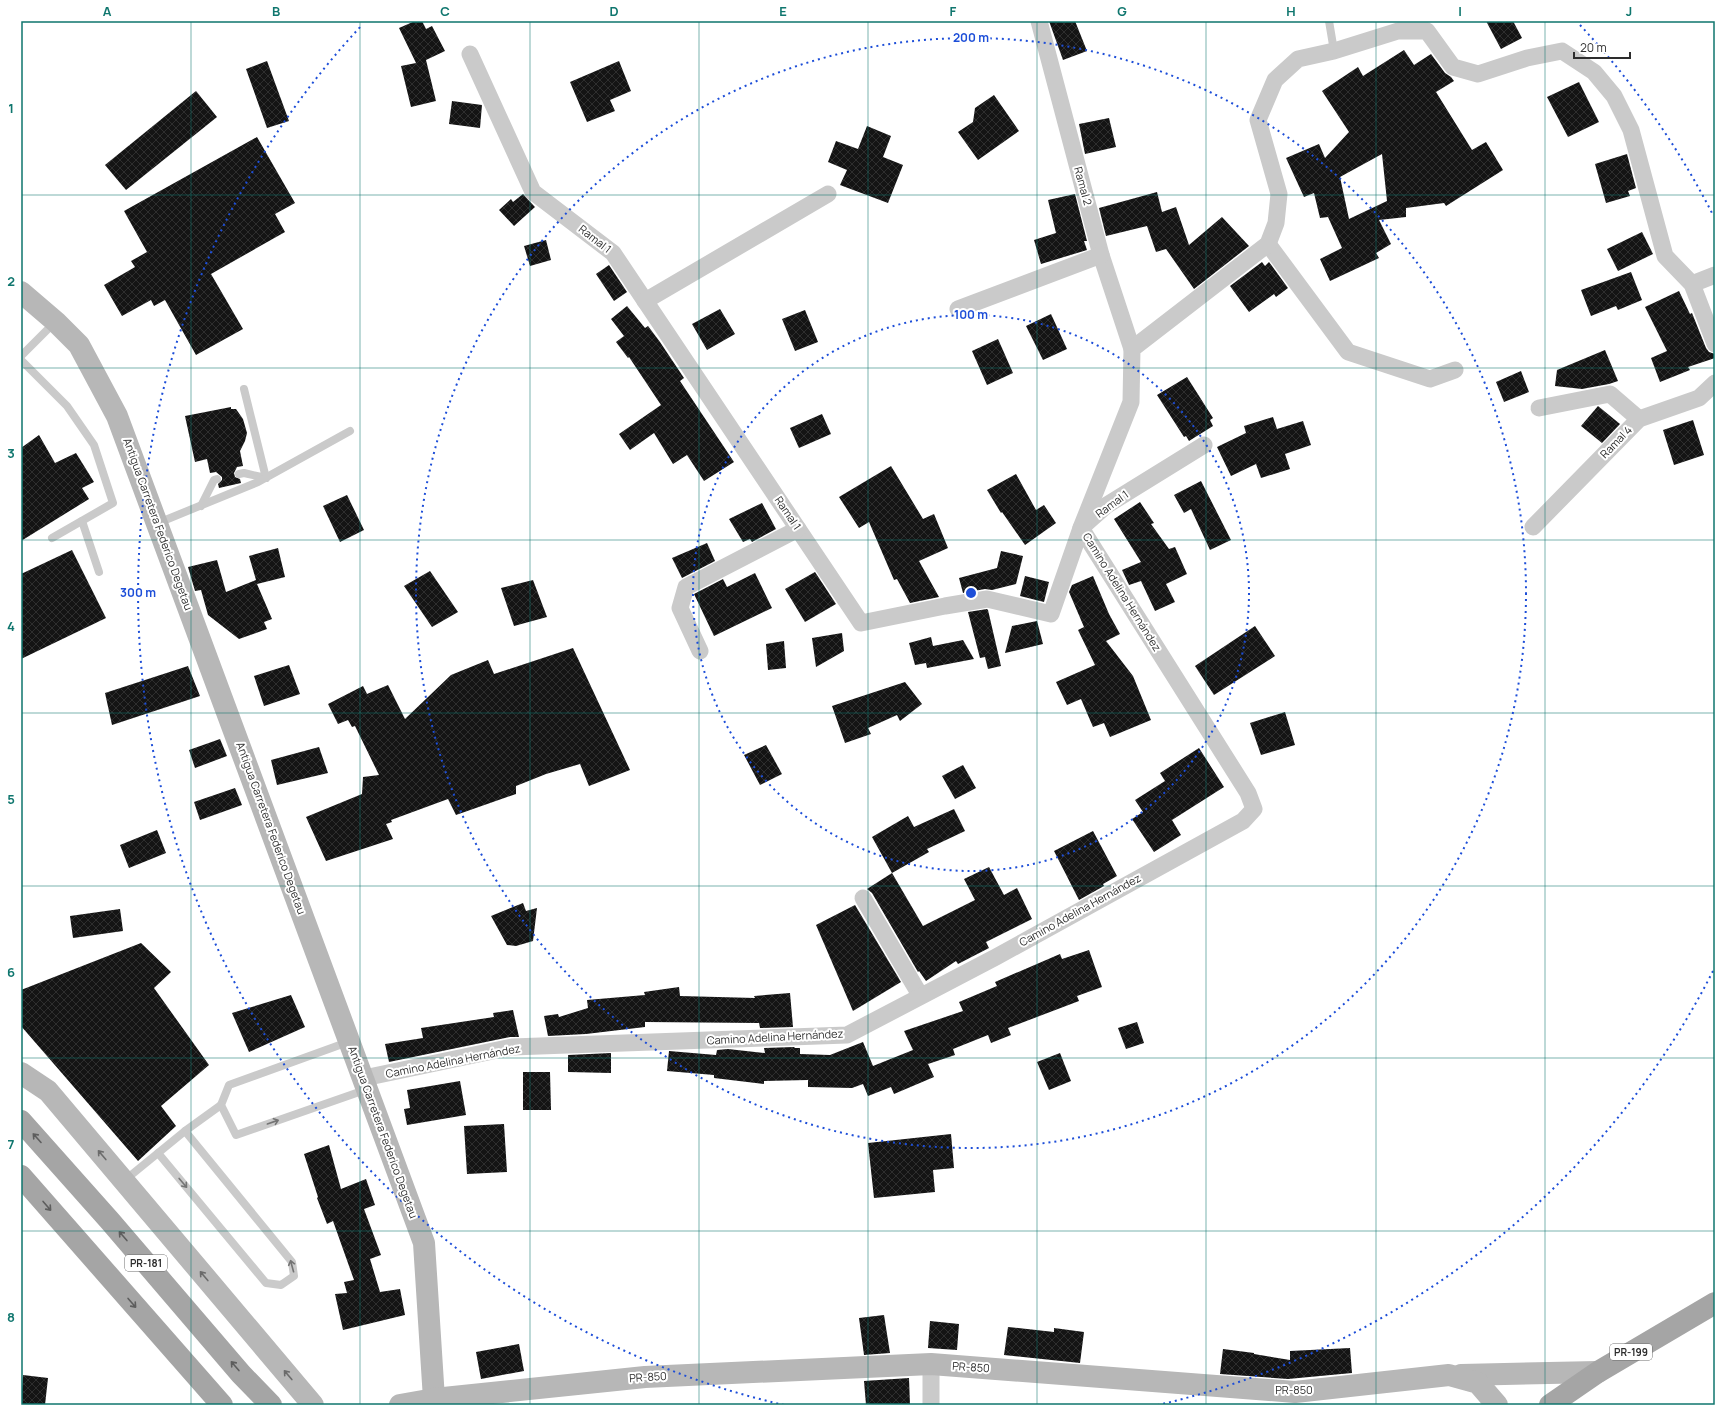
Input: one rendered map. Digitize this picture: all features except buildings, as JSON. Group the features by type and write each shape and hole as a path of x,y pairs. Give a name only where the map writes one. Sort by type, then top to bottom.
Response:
{"main road":[{"name":"PR-181","path":"21,1121 241,1374 271,1405"},
{"name":"PR-181","path":"21,1176 222,1405"},
{"name":"PR-199","path":"1550,1405 1598,1372 1714,1308"}],"street":[{"name":"Ramal 2","path":"1039,21 1101,255 1132,349"},
{"path":"1132,349 1268,244 1276,223 1279,194 1258,120 1275,80 1298,59 1334,51 1398,30 1429,26 1453,67 1478,74 1527,58 1562,51 1594,72 1614,96 1631,130 1665,256 1692,284 1715,344"},
{"name":"Ramal 1","path":"470,54 533,192 613,253 861,624 945,606 987,599 1050,614 1082,528 1107,505 1204,445"},
{"path":"645,301 828,194"},
{"path":"1268,244 1348,352 1430,379 1455,370"},
{"path":"958,309 1101,255"},
{"path":"1692,284 1715,275"},
{"name":"Antigua Carretera Federico Degetau","path":"21,292 56,322 79,345 117,416 366,1083 424,1243 432,1403"},
{"name":"Camino Adelina Hernández","path":"366,1083 512,1047 847,1035 920,995 996,957 1243,820 1254,809 1248,793 1082,528 1131,402 1132,349"},
{"name":"Ramal 4","path":"1533,527 1639,419 1699,398 1715,383"},
{"path":"1539,408 1610,394 1639,419"},
{"path":"700,651 680,608 686,586 798,529"},
{"path":"863,898 920,995"},
{"path":"21,1073 48,1091 313,1405"},
{"path":"931,1364 931,1405"},
{"name":"PR-850","path":"400,1405 432,1403 645,1377 931,1364 1295,1392 1449,1375 1478,1383 1497,1405"},
{"path":"1449,1375 1598,1372"}],"lane":[{"path":"1329,21 1334,51"},
{"path":"21,356 56,322"},
{"path":"21,360 67,406 94,445 113,503 52,538"},
{"path":"244,389 266,478"},
{"path":"157,523 266,478 350,431"},
{"path":"239,474 244,473 266,478"},
{"path":"201,506 214,480 217,479"},
{"path":"82,521 98,572"},
{"path":"124,1181 185,1131 221,1105 229,1085 350,1041"},
{"path":"221,1105 236,1135 366,1083"},
{"path":"158,1153 266,1283 281,1285 294,1276 292,1262 185,1131"}]}
